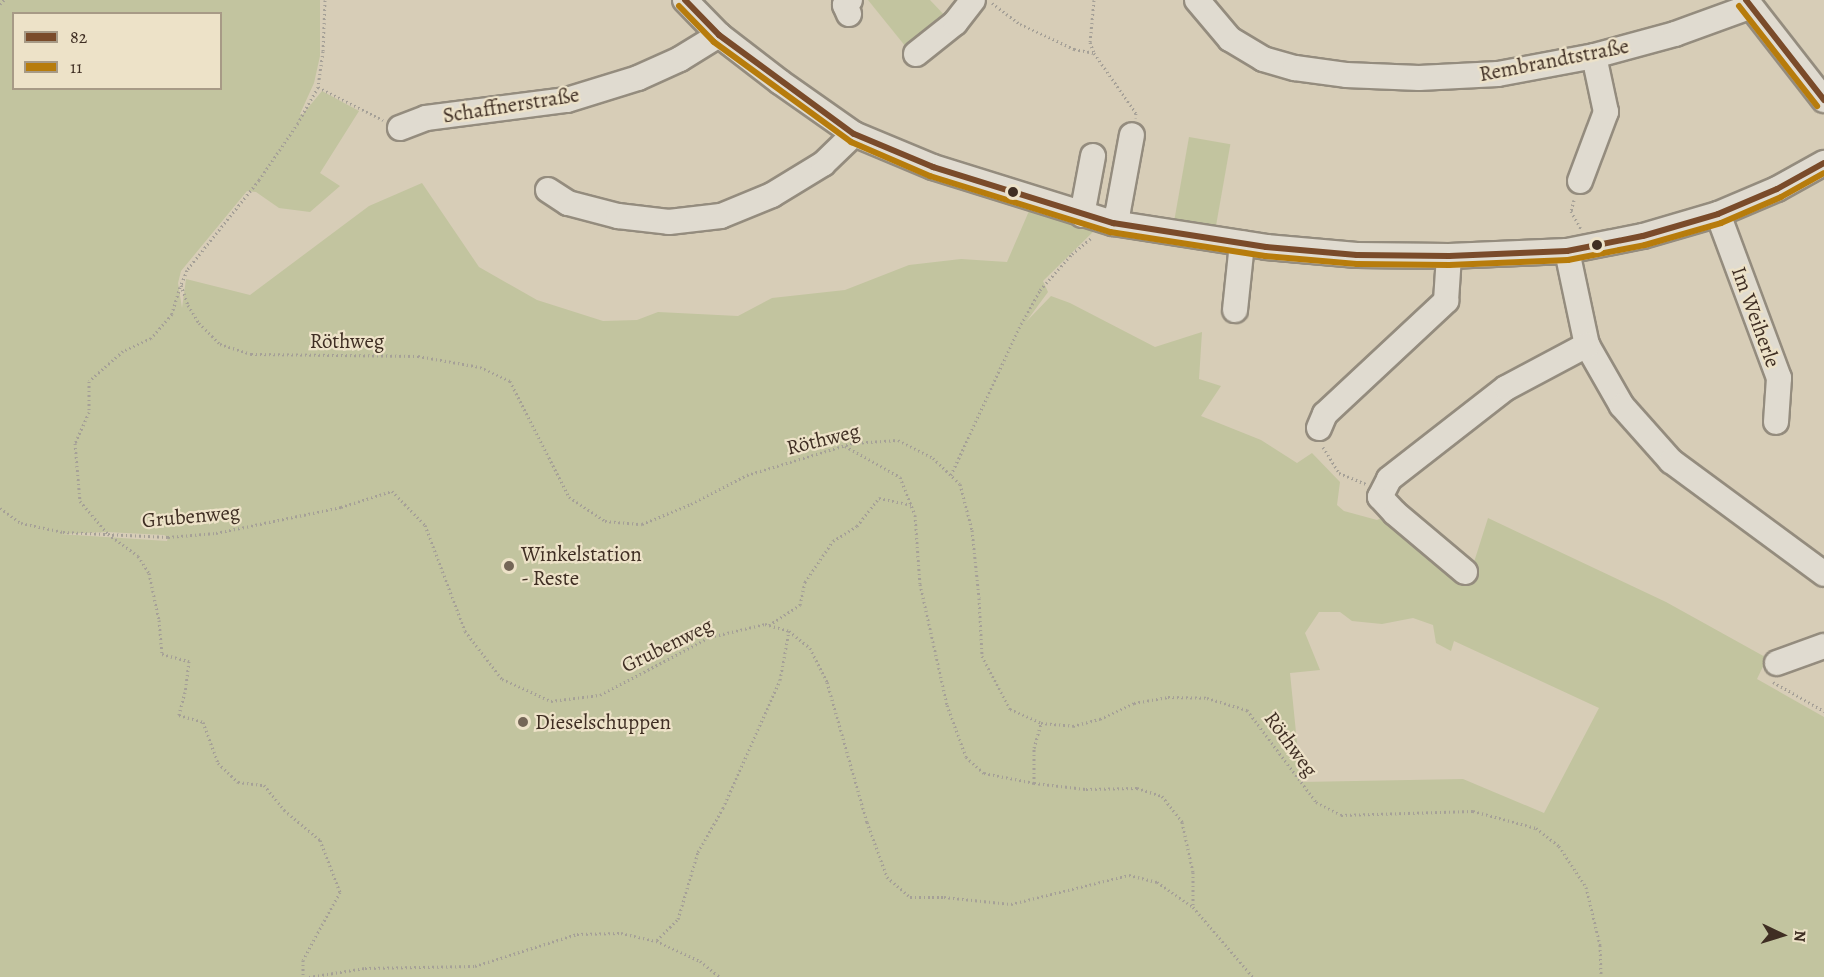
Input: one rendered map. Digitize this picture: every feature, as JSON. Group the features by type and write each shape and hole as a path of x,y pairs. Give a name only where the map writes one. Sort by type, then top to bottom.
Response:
{"street":[{"path":"685,0 719,34 780,82 854,134 933,167 1099,219 1242,243 1357,255 1449,256 1567,251 1643,236 1718,214 1777,189 1824,163"},
{"path":"916,54 955,23 973,0"},
{"name":"Rembrandtstraße","path":"1197,0 1230,39 1263,58 1295,68 1346,75 1419,78 1498,74 1594,56 1675,34 1747,3"},
{"path":"1747,3 1824,100"},
{"name":"Schaffnerstraße","path":"400,128 426,118 567,100 638,78 680,59 719,34"},
{"path":"1580,181 1606,112 1594,56"},
{"path":"548,190 568,203 618,216 669,222 721,216 772,195 823,164 854,134"},
{"path":"1099,219 1118,211 1132,135"},
{"path":"1093,156 1099,219"},
{"name":"Im Weiherle","path":"1718,214 1779,378 1776,422"},
{"path":"1235,310 1242,243"},
{"path":"1567,251 1587,345 1622,406 1671,462 1824,574"},
{"path":"1319,428 1325,414 1446,301 1449,256"},
{"path":"1465,572 1395,513 1381,494 1389,479 1506,388 1587,345"},
{"path":"1777,663 1824,646"}],"path":[{"path":"0,4 4,0"},
{"path":"303,977 303,960 340,892 320,840 284,810 264,785 238,782 218,763 203,722 179,715 189,661 162,654 159,620 149,573 138,556 108,534 80,501 75,443 89,412 89,381 123,351 151,338 172,314 187,270 259,180 298,123 318,87 323,51 325,0"},
{"path":"988,0 1020,24 1074,49 1094,53"},
{"path":"1094,0 1090,42 1094,53 1136,113 1132,135"},
{"path":"318,87 400,128"},
{"path":"1580,181 1571,211 1591,246"},
{"path":"951,475 1018,328 1040,290 1072,254 1095,234 1099,219"},
{"name":"Röthweg","path":"181,285 188,305 200,323 220,344 251,354 418,356 480,367 510,381 569,497 605,521 642,524 691,504 747,475 845,446 898,440 933,458 960,484 972,530 980,598 982,656 1010,710 1041,723 1073,726 1100,719 1134,703 1168,697 1207,698 1247,710 1316,802 1341,815 1473,810 1536,828 1559,846 1586,887 1600,945 1601,977"},
{"path":"1319,428 1322,445 1339,473 1381,494"},
{"path":"845,446 900,477 915,515 920,584 947,705 966,757 984,773 1034,783 1086,789 1137,788 1162,796 1182,822 1193,872 1193,907"},
{"name":"Grubenweg","path":"0,508 21,523 63,532 168,537 216,533 341,507 392,491 426,525 465,631 502,679 551,701 600,695 710,637 769,625 789,631 810,648 826,682 867,822 887,877 910,897 944,897 1011,904 1129,875 1157,882 1193,907 1253,977"},
{"path":"769,625 800,605 805,582 833,541 857,526 879,498 911,505"},
{"path":"656,941 678,919 698,852 723,808 780,680 789,631"},
{"path":"1777,663 1763,676 1824,711"},
{"path":"1034,783 1034,748 1041,723"},
{"path":"309,977 365,968 475,966 577,934 621,933 656,941 700,961 720,977"}],"green space":[{"path":"0,0 320,0 320,56 314,83 300,114 302,115 322,91 359,111 320,173 340,186 310,212 279,208 256,192 247,191 181,271 178,283 182,308 186,279 250,295 369,206 422,183 479,267 537,300 603,321 637,320 658,312 738,316 772,298 845,290 909,265 961,259 1007,262 1029,211 1096,229 1043,281 1048,292 1026,322 1051,296 1070,303 1155,347 1202,332 1199,379 1221,386 1201,416 1261,440 1297,463 1312,453 1340,482 1337,505 1344,511 1377,520 1390,514 1468,581 1488,518 1666,602 1767,658 1757,679 1824,717 1824,977 0,977","holes":["107,532 164,535 168,537 167,541 60,534","1319,612 1340,612 1352,621 1382,624 1413,618 1433,625 1436,643 1451,651 1454,641 1599,708 1544,813 1463,779 1301,782 1290,673 1320,670 1305,633"]},
{"path":"868,0 930,0 949,20 910,52"},
{"path":"1189,137 1230,144 1215,234 1173,227"}],"transit line":[{"name":"82","path":"685,0 719,35 854,134 933,167 1113,223 1266,247 1357,255 1449,256 1567,251 1643,236 1718,214 1777,189 1824,163"},
{"name":"82","path":"1746,0 1824,100"},
{"name":"11","path":"679,6 714,42 851,142 930,176 1110,232 1265,256 1357,264 1449,265 1568,260 1645,245 1721,223 1781,197 1824,173"},
{"name":"11","path":"1739,6 1817,106"}],"place":[{"name":"Winkelstation - Reste","path":"509,566"},
{"name":"Dieselschuppen","path":"523,722"}]}
